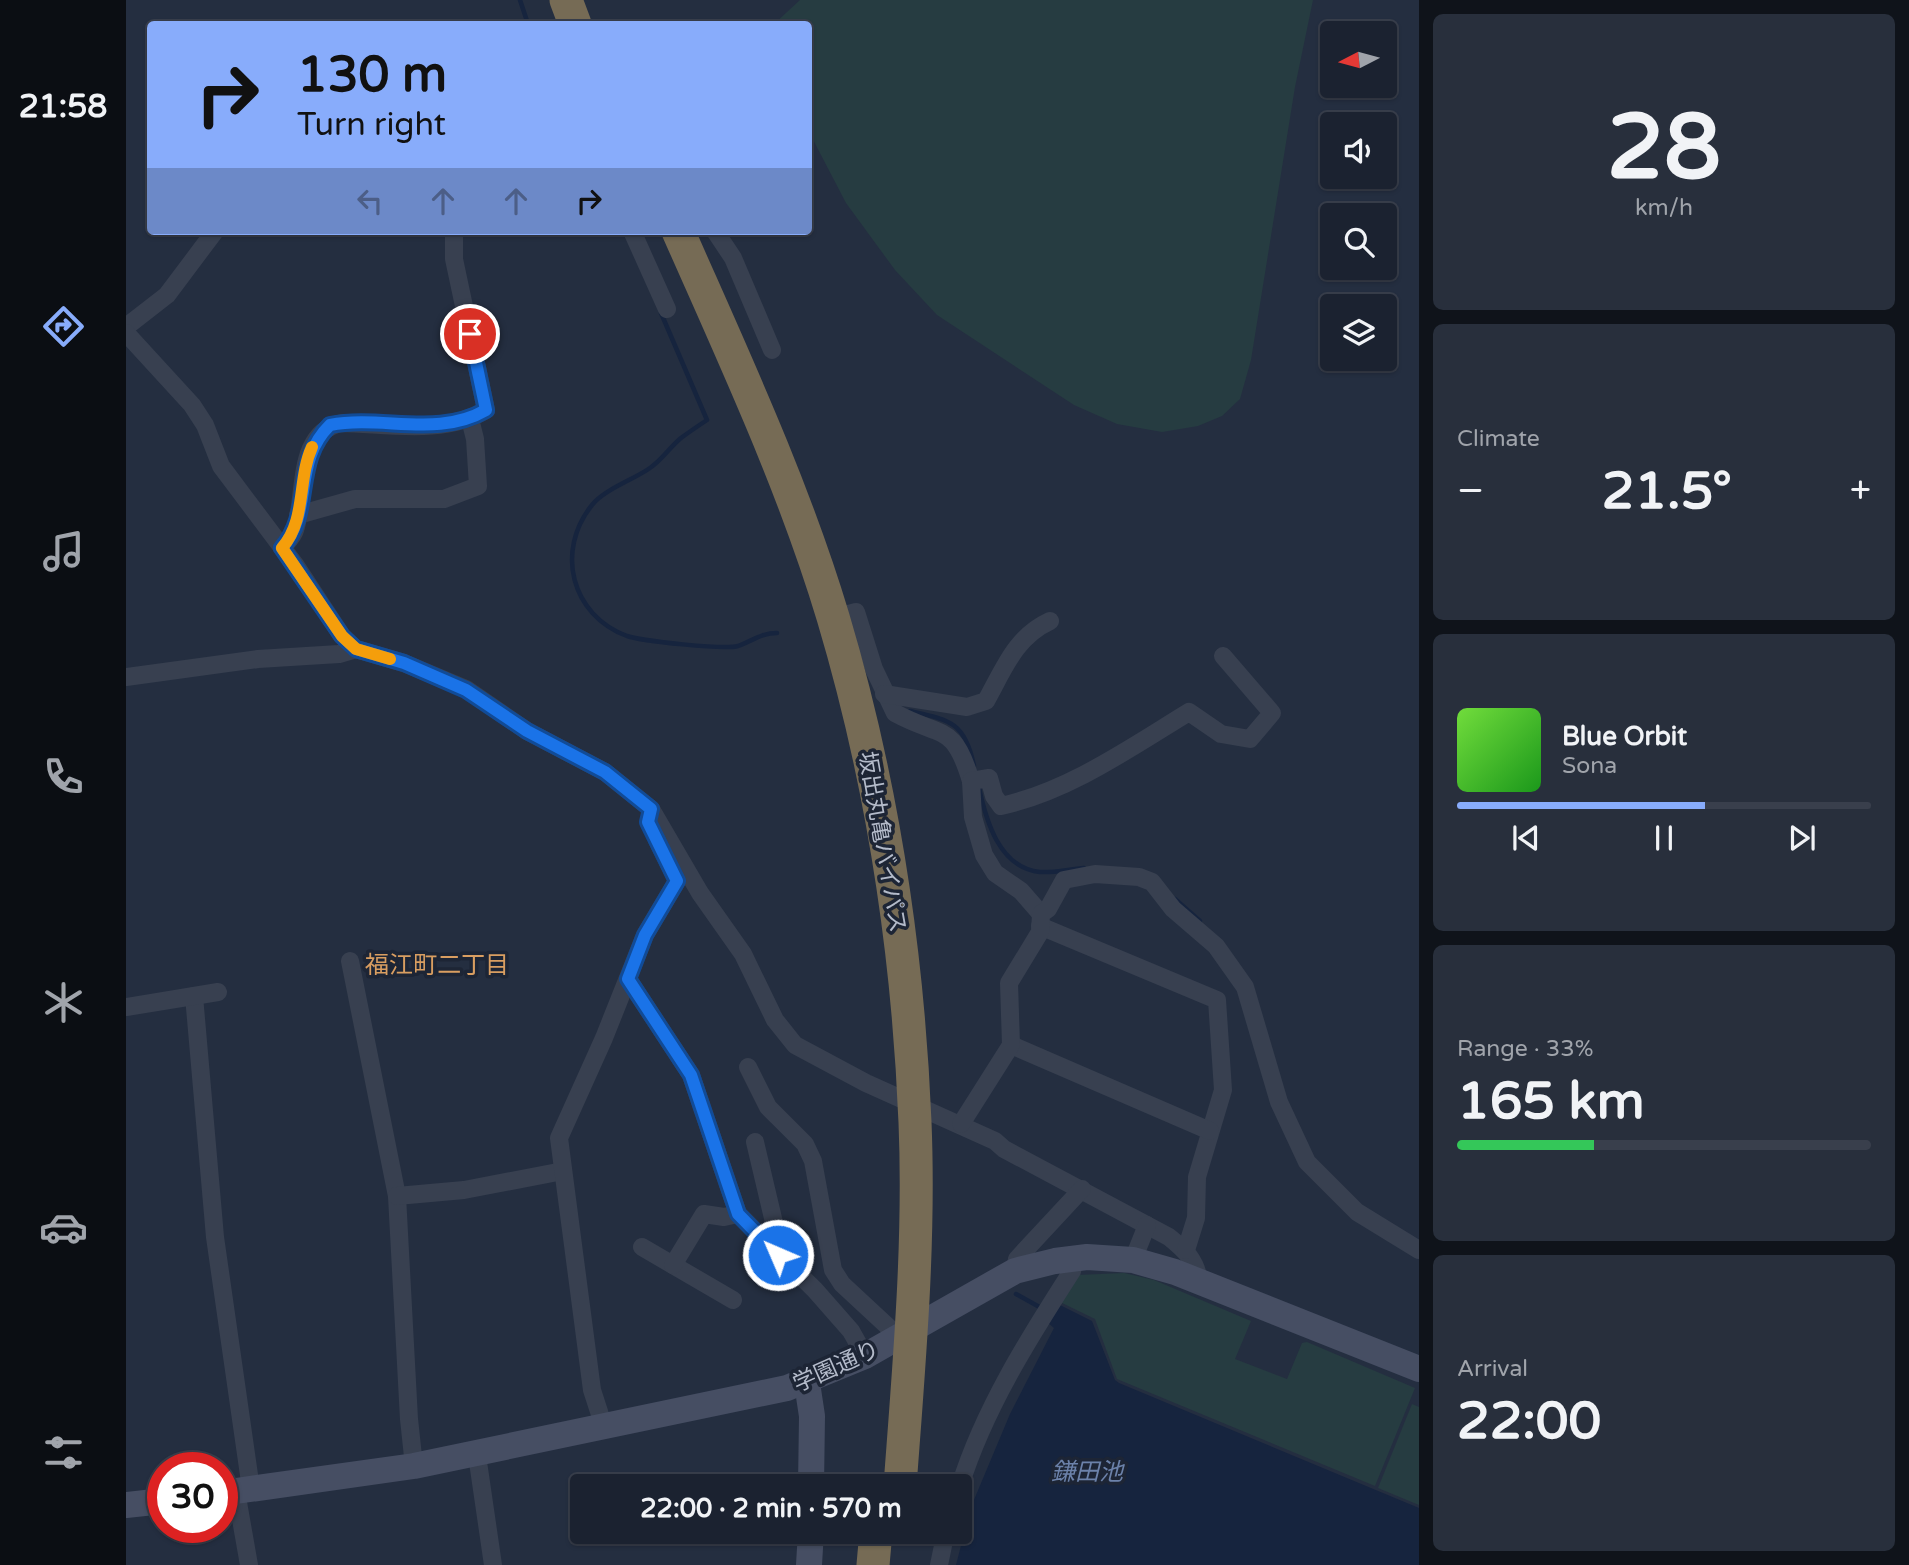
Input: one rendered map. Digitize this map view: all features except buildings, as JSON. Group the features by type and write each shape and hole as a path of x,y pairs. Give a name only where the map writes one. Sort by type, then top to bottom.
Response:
{"highway":[{"path":"566,0 574,21"},
{"path":"590,0 597,21"},
{"name":"坂出丸亀バイパス","path":"658,235 783,530 833,703 867,803 892,1128 894,1226 880,1474"},
{"name":"坂出丸亀バイパス","path":"680,235 772,447 805,531 833,618 867,803 902,954 915,1125 915,1228 901,1474"}],"street":[{"path":"126,327 167,295 212,235"},
{"path":"282,548 295,533 307,459 316,438 330,425 369,423 420,426 470,419 486,410 454,259 454,235"},
{"path":"634,235 667,309"},
{"path":"718,235 733,258 772,351"},
{"path":"126,333 192,405 205,425 221,466 282,548 342,636 356,649 404,663 466,690 527,731 605,772 651,809 700,893 743,954 784,1034 817,1059 961,1124 1147,1225 1186,1250 1197,1266 1199,1280"},
{"path":"298,515 355,499 444,499 478,486 475,439 470,419"},
{"path":"833,618 856,612 884,694 895,713 950,736 962,752 976,780 973,817 984,855 995,873 1021,891 1041,920 1217,1000 1223,1090 1197,1177 1196,1218 1186,1250"},
{"path":"884,694 967,708 986,701 1018,642 1032,630 1050,621"},
{"path":"126,677 258,659 339,654 356,649"},
{"path":"976,780 989,778 994,796 1001,806 1027,800 1116,755 1189,712 1221,734 1250,739 1272,713 1223,656"},
{"path":"604,1427 592,1390 559,1138 645,935 677,881 648,822 651,809"},
{"path":"961,1124 1011,1045 1009,983 1064,880 1095,874 1139,877 1152,882 1173,909 1216,946 1245,987 1279,1101 1307,1162 1356,1212 1419,1250"},
{"path":"350,961 397,1196 414,1466"},
{"path":"628,979 691,1075 738,1214 851,1331 866,1356"},
{"path":"126,1007 218,992"},
{"path":"194,996 234,1452"},
{"path":"1011,1045 1210,1131"},
{"path":"748,1067 768,1107 805,1144 813,1161 833,1270 842,1284 898,1336"},
{"path":"755,1142 776,1231 759,1237"},
{"path":"397,1196 464,1189 563,1171"},
{"path":"1015,1271 1017,1259 1082,1189"},
{"path":"673,1265 704,1214 724,1217 738,1214"},
{"path":"1133,1260 1147,1225"},
{"path":"642,1247 733,1300"},
{"path":"965,1474 1004,1386 1072,1271 1075,1259"},
{"name":"学園通り","path":"238,1491 477,1455 807,1383 866,1356 1015,1271 1075,1259 1133,1260 1199,1280 1419,1369"},
{"path":"807,1383 812,1416 811,1474"},
{"path":"477,1455 493,1565"},
{"path":"238,1497 249,1565"},
{"path":"126,1506 147,1503"},
{"path":"809,1565 810,1544"},
{"path":"939,1565 943,1544"}],"green space":[{"path":"800,0 1313,0 1295,87 1251,360 1240,399 1222,416 1198,426 1162,432 1117,424 1074,405 937,315 895,270 846,203 812,138 812,21 777,21"},
{"path":"1124,1273 1154,1280 1251,1321 1235,1359 1287,1379 1302,1343 1307,1342 1415,1388 1375,1486 1117,1379 1095,1319 1060,1302 1077,1275"},
{"path":"1412,1404 1419,1407 1419,1505 1378,1488"}],"water":[{"name":"鎌田池","path":"1058,1304 1092,1321 1115,1380 1119,1383 1419,1508 1419,1565 956,1565 961,1544 972,1544 972,1505 1010,1414 1054,1328 1047,1322"}],"waterway":[{"path":"520,0 527,21"},
{"path":"661,313 707,420 681,438 650,468 604,494 592,505 574,542 572,561 575,580 593,613 608,626 627,636 730,647 766,634 777,633"},
{"path":"910,711 936,717 954,725 966,740 974,766"},
{"path":"979,788 991,828 1014,862 1026,869 1040,872 1084,868"},
{"path":"1175,899 1200,921"},
{"path":"1016,1294 1043,1309"}],"slow traffic":[{"path":"312,447 307,459 295,533 282,548 342,636 356,649 390,659"}],"district":[{"name":"福江町二丁目","path":"437,965"}],"route":[{"path":"470,334 486,410 470,419 420,426 369,423 330,425 316,438 307,459 295,533 282,548 342,636 356,649 404,663 466,690 527,731 605,772 651,809 648,822 677,881 645,935 628,979 637,997 691,1075 705,1126 738,1214 778,1255"}]}
